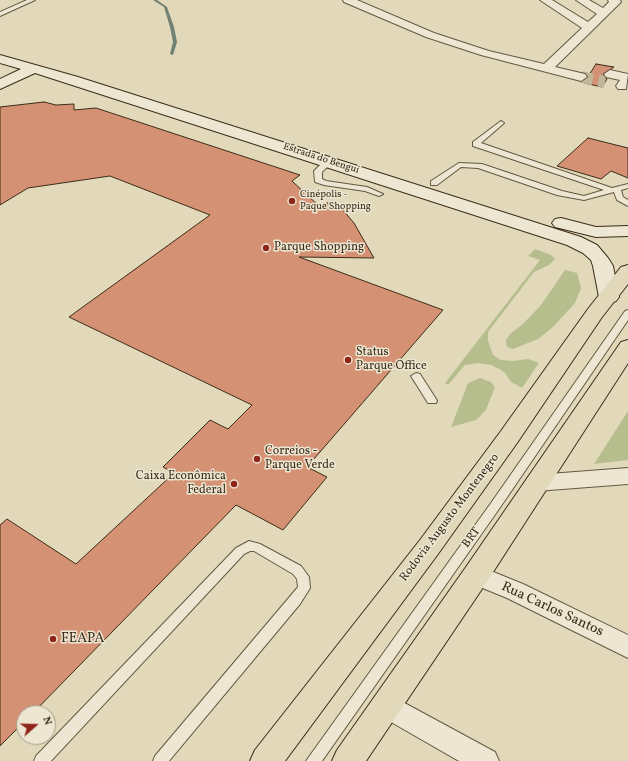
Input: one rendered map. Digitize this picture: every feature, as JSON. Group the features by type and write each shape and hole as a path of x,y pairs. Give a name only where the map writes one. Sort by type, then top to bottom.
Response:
{"main road":[{"name":"Rodovia Augusto Montenegro","path":"266,761 429,547 509,437 595,313 628,271"},
{"path":"348,761 476,576 536,483 628,347"}],"street":[{"path":"348,0 415,23 442,29 497,47 581,77"},
{"path":"372,0 415,23 430,35 485,53 550,65 592,70"},
{"path":"545,0 588,27"},
{"path":"581,0 604,13"},
{"path":"550,65 616,1"},
{"path":"430,35 442,29"},
{"name":"Estrada do Benguí","path":"0,46 92,74 328,162 574,241 590,249 599,258 603,266 609,297"},
{"name":"Estrada do Benguí","path":"0,59 192,112 434,183 584,230 600,232 628,231"},
{"path":"0,85 34,62 67,72 92,74"},
{"path":"0,77 27,67"},
{"path":"607,78 626,83"},
{"path":"590,249 601,242 600,232"},
{"path":"536,483 628,476"},
{"name":"Rua Carlos Santos","path":"476,576 515,591 628,647"},
{"path":"386,705 485,761"}],"lane":[{"path":"0,14 32,0"},
{"path":"501,123 476,144 613,190 628,204"},
{"path":"328,162 318,171 318,180 324,183 367,189 379,194"},
{"path":"434,183 459,165 479,166 560,193 584,198 628,186"},
{"name":"BRT","path":"313,761 500,500 628,313"},
{"path":"416,376 432,401"},
{"path":"41,761 240,550 248,546 256,547 297,570 303,577 304,588 296,600 160,761"}],"green space":[{"path":"535,249 551,255 555,259 549,265 534,272 488,332 488,341 493,355 501,360 513,361 528,359 539,363 522,388 511,382 501,370 491,365 478,363 465,365 448,385 445,383 540,260 528,256"},
{"path":"565,270 577,273 581,288 575,303 553,327 538,339 513,349 507,347 506,340 510,334 523,324 541,305"},
{"path":"480,378 491,382 495,387 486,410 476,420 451,427 468,383"},
{"path":"628,411 628,460 594,464"}],"building":[{"path":"596,64 614,67 603,74 607,79 602,87 584,83"},
{"path":"44,102 56,105 74,104 74,110 96,108 300,175 292,181 319,206 333,201 342,209 354,223 374,258 299,257 443,310 307,467 327,477 283,530 236,505 41,705 16,705 16,730 0,746 0,525 7,519 76,564 174,473 163,467 210,420 228,429 252,405 69,317 210,215 110,176 28,188 0,205 0,107"},
{"path":"588,138 628,148 628,178 611,171 601,179 557,166"}],"waterway":[{"path":"155,0 165,7 172,27 175,42 172,54"}],"tunnel":[{"path":"581,77 605,82"}],"place":[{"name":"Cinépolis - Paque Shopping","path":"292,201"},
{"name":"Parque Shopping","path":"266,248"},
{"name":"Status Parque Office","path":"348,360"},
{"name":"Correios - Parque Verde","path":"257,459"},
{"name":"Caixa Econômica Federal","path":"234,484"},
{"name":"FEAPA","path":"53,639"}]}
